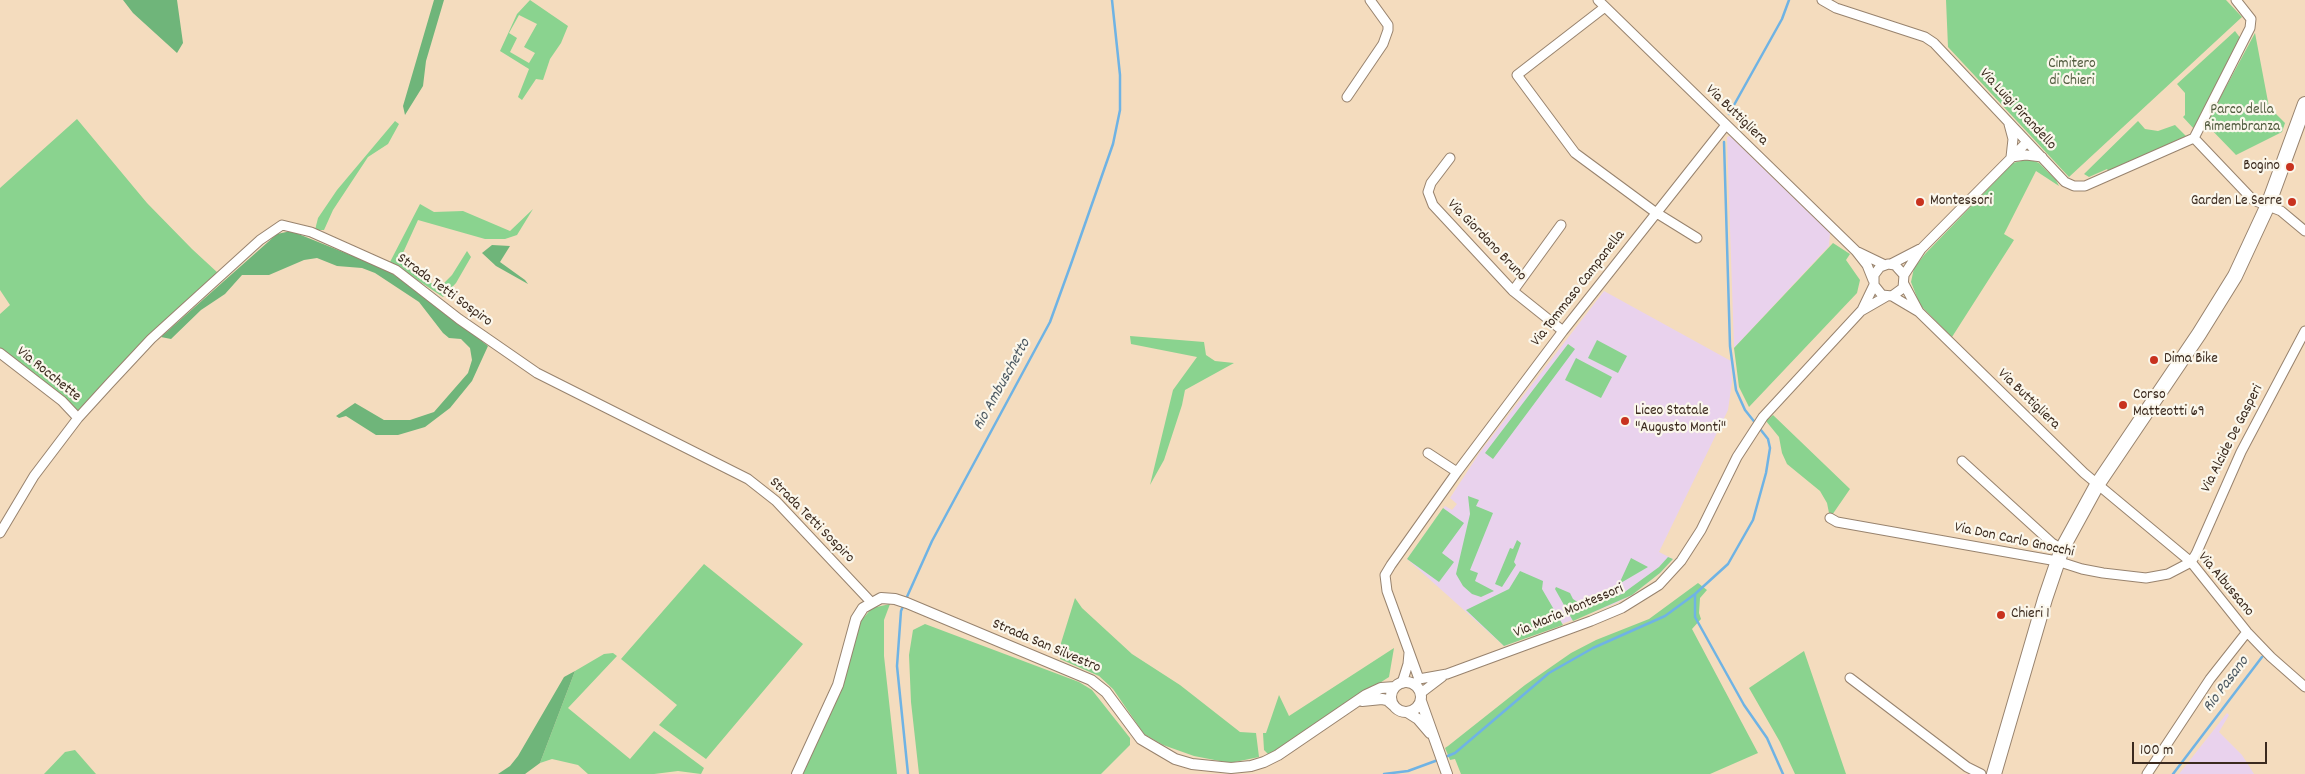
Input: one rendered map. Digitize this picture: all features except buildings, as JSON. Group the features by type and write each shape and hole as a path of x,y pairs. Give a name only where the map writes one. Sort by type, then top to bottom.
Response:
{"main road":[{"path":"1994,774 2060,555 2097,485 2199,334 2235,276 2268,205 2305,104"}],"street":[{"path":"1347,97 1386,38 1388,25 1370,0"},
{"name":"Via Buttigliera","path":"1598,0 1856,251 1867,265 1873,283"},
{"name":"Via Luigi Pirandello","path":"1822,0 1836,8 1930,40 2065,182 2074,186 2085,186 2194,138"},
{"path":"2236,0 2251,19 2250,28 2194,138 2253,200 2281,210 2305,230"},
{"path":"1605,7 1517,75 1575,153 1655,212 1697,238"},
{"path":"2008,121 2012,139 2011,157"},
{"name":"Via Tommaso Campanella","path":"1419,689 1409,652 1387,591 1386,575 1456,472 1655,212 1726,125"},
{"path":"1921,248 1876,270 1873,283 1879,292 1890,296 1900,292 1904,280 1921,248 2027,142"},
{"path":"2011,157 2026,155 2042,157"},
{"name":"Via Giordano Bruno","path":"1450,158 1431,183 1428,192 1433,205 1513,291 1563,331"},
{"name":"Strada Tetti Sospiro","path":"0,533 25,489 78,418 151,339 260,240 282,225 311,232 396,270 459,319 537,374 748,478 779,504 871,602"},
{"path":"1513,291 1561,225"},
{"name":"Via Buttigliera","path":"1856,251 1888,264"},
{"path":"1888,264 1899,268 1904,280"},
{"name":"Via Buttigliera","path":"1904,280 1919,312"},
{"name":"Via Maria Montessori","path":"1862,311 1873,283"},
{"name":"Via Buttigliera","path":"1890,296 1919,312 2097,485"},
{"name":"Via Maria Montessori","path":"1419,689 1447,674 1622,608 1658,585 1681,561 1700,530 1737,457 1762,419 1789,386 1862,311 1890,296"},
{"name":"Via Alcide De Gasperi","path":"2191,562 2240,452 2305,331"},
{"name":"Via Rocchette","path":"0,353 62,401 78,418"},
{"path":"1428,453 1456,472"},
{"path":"1962,461 2052,543 2060,555"},
{"name":"Via Albussano","path":"2097,485 2191,562 2247,632 2305,687"},
{"name":"Via Don Carlo Gnocchi","path":"1830,518 1838,522 2060,555 2082,569 2146,578 2168,574 2191,562"},
{"name":"Strada San Silvestro","path":"871,602 881,598 895,599 1091,680 1106,692 1141,740 1168,755 1192,764 1231,768 1251,766 1264,762 1278,755 1366,695 1381,688 1398,685"},
{"path":"797,774 838,685 856,619 863,608 871,602"},
{"path":"2148,774 2210,679 2247,632"},
{"path":"1409,652 1408,664 1391,696 1394,706 1407,712 1423,724 1434,739"},
{"name":"Via Maria Montessori","path":"1419,689 1428,686 1447,674"},
{"path":"1850,678 1967,767 1981,774"},
{"path":"1398,685 1419,689"},
{"path":"1407,712 1416,709 1419,689"},
{"path":"1419,689 1445,771"},
{"name":"Strada San Silvestro","path":"1356,702 1382,699 1387,700 1394,706"}],"shaded area":[{"path":"1730,136 1830,233 1829,246 1734,348 1727,137"},
{"path":"1604,291 1731,361 1732,382 1728,410 1659,552 1673,559 1660,573 1632,595 1614,604 1504,646 1407,559 1445,506 1452,510 1457,504 1450,498 1480,452"},
{"path":"2227,713 2229,715 2219,732 2242,755 2254,774 2179,774"}],"green space":[{"path":"123,0 177,0 183,43 177,53 133,13"},
{"path":"434,0 444,0 426,61 423,86 405,115 403,106"},
{"path":"530,0 568,26 561,43 550,59 543,80 536,79 522,100 518,97 529,69 500,51 517,14","holes":["519,15 537,24 524,47 535,53 529,63 510,52 517,38 509,33"]},
{"name":"Cimitero di Chieri","path":"1946,0 2226,0 2242,17 2069,177 1948,47"},
{"path":"2235,31 2241,39 2194,129 2183,117 2185,115 2185,93 2177,84"},
{"name":"Parco della Rimembranza","path":"2255,33 2269,107 2285,123 2282,132 2236,155 2206,124"},
{"path":"77,119 147,203 218,273 79,412 0,351 0,314 10,305 0,290 0,188"},
{"path":"395,121 399,124 388,144 368,157 333,210 324,230 315,230 318,218 337,190"},
{"path":"2138,121 2145,129 2158,131 2175,125 2186,136 2109,172 2107,169 2089,177 2084,174"},
{"path":"2029,159 2039,163 2056,180 2059,186 2036,171 2004,234 2014,240 1952,337 1920,305 1911,282 1914,268 1925,254 2013,163"},
{"path":"420,204 434,212 463,211 510,231 533,209 517,235 505,239 485,239 418,220 402,255 411,262 409,269 439,288 452,275 467,251 471,257 456,283 443,297 390,262"},
{"path":"291,231 385,269 414,288 488,346 472,381 450,408 425,427 398,435 376,435 346,416 339,418 336,416 355,403 384,420 410,420 434,412 468,373 472,360 470,348 461,339 449,338 443,333 419,302 375,273 362,268 337,266 317,258 304,260 269,275 242,275 225,294 201,310 171,339 161,337 277,234"},
{"path":"1833,243 1850,254 1846,260 1860,280 1857,293 1749,407 1739,387 1734,348"},
{"path":"492,245 510,246 500,262 528,284 496,266 482,253"},
{"path":"1130,336 1204,342 1206,355 1215,361 1234,363 1185,390 1164,460 1150,485 1173,390 1197,357 1131,344"},
{"path":"1597,340 1627,356 1618,373 1588,358"},
{"path":"1568,344 1575,349 1493,459 1485,453"},
{"path":"1576,358 1612,377 1601,398 1565,380"},
{"path":"1773,415 1850,489 1830,518 1827,503 1820,491 1787,464 1782,453 1779,437 1766,421"},
{"path":"1468,496 1479,500 1476,506 1493,513 1470,570 1478,573 1475,581 1494,591 1481,597 1472,594 1463,586 1456,574 1470,514"},
{"path":"1443,508 1464,523 1442,553 1454,562 1439,582 1407,559"},
{"path":"1517,540 1521,543 1514,562 1516,565 1502,587 1495,584 1510,548 1513,549"},
{"path":"1668,557 1673,559 1660,573 1632,595 1573,621 1555,589 1556,587 1570,593 1573,599 1582,605 1594,603 1622,594 1659,567"},
{"path":"1631,558 1648,567 1619,584"},
{"path":"704,564 803,644 706,759 659,725 677,705 621,659"},
{"path":"1520,571 1543,581 1542,589 1563,625 1504,646 1466,610 1509,589"},
{"path":"1698,583 1707,590 1700,598 1699,613 1701,619 1692,629 1758,753 1710,774 1461,774 1455,759 1450,760 1445,748 1525,685 1571,653 1596,640 1649,619"},
{"path":"1075,598 1082,608 1132,654 1180,685 1240,732 1256,733 1259,757 1230,763 1194,756 1163,745 1144,734 1113,689 1099,676 1060,659 1061,643"},
{"path":"890,604 884,620 884,656 897,774 801,774 832,711 860,622 872,608"},
{"path":"925,624 1079,682 1092,690 1130,738 1130,745 1101,774 919,774 911,702 909,655 913,630"},
{"path":"1394,648 1389,677 1274,751 1268,754 1264,750 1263,733 1266,733 1279,695 1289,716"},
{"path":"1804,651 1846,774 1795,774 1780,742 1749,688"},
{"path":"613,653 617,656 568,708 630,759 654,731 704,768 701,774 678,771 654,774 588,774 578,765 552,759 540,763 575,671 604,654"},
{"path":"575,671 540,763 525,774 498,774 510,766 518,756 564,677"},
{"path":"75,750 96,774 44,774 65,752"}],"waterway":[{"name":"Rio Ambuschetto","path":"906,599 932,541 1050,322 1113,144 1120,110 1120,75 1112,0"},
{"path":"1729,114 1782,19 1789,0"},
{"path":"1443,758 1455,753 1549,673 1593,648 1665,616 1695,594 1728,564 1753,520 1766,473 1770,448 1768,439 1745,410 1736,390 1730,346 1724,142"},
{"path":"1695,594 1695,617 1744,705 1767,738 1783,774"},
{"name":"Rio Ambuschetto","path":"904,604 901,611 897,666 908,774"},
{"name":"Rio Pasano","path":"2173,774 2262,657"},
{"path":"1384,774 1408,771 1438,760"}],"place":[{"name":"Bogino","path":"2290,167"},
{"name":"Montessori","path":"1920,202"},
{"name":"Garden Le Serre","path":"2292,202"},
{"name":"Dima Bike","path":"2154,360"},
{"name":"Corso Matteotti 69","path":"2123,405"},
{"name":"Liceo Statale \"Augusto Monti\"","path":"1625,421"},
{"name":"Chieri 1","path":"2001,615"}]}
